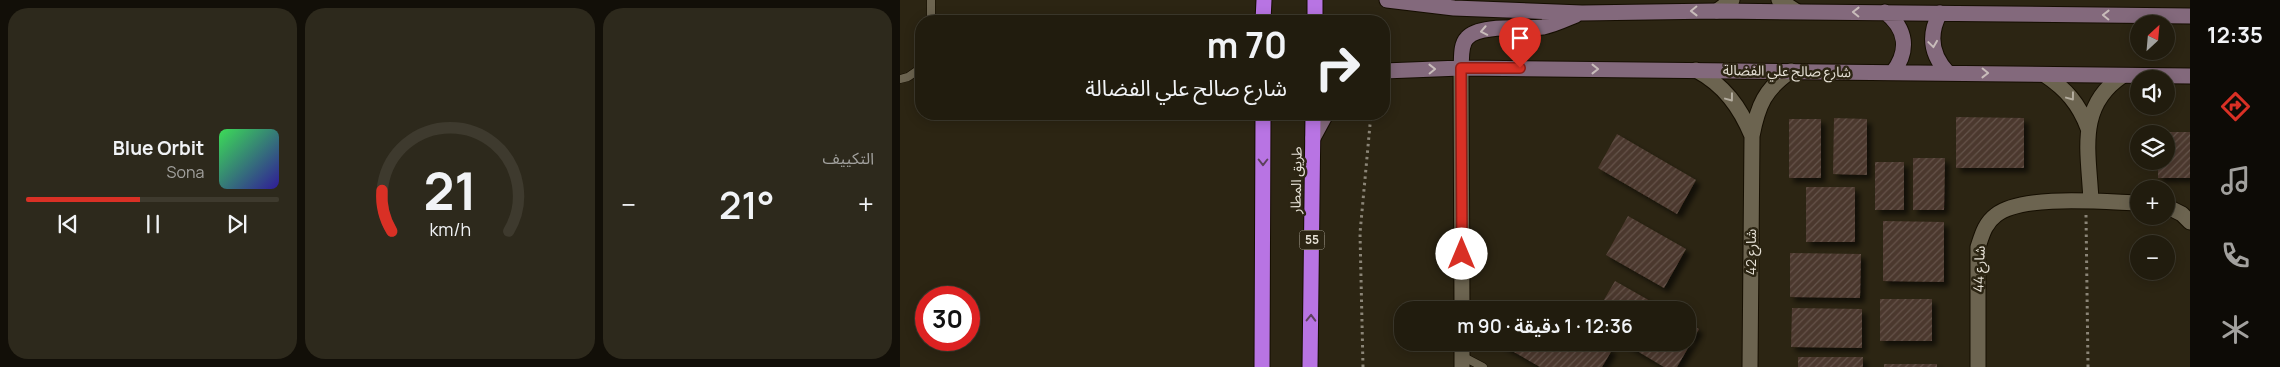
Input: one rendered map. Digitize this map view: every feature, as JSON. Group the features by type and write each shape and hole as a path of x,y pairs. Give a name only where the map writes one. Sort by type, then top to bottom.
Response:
{"highway":[{"path":"1264,0 1264,15"},
{"path":"1315,0 1315,15"},
{"path":"1262,367 1263,120"},
{"name":"طريق المطار","path":"1310,367 1313,120"},
{"path":"1262,346 1267,367"}],"street":[{"path":"1387,0 1582,13 1717,11 2190,16"},
{"path":"1717,11 1732,0"},
{"path":"1779,0 1796,12"},
{"path":"1885,12 1898,24 1904,41 1904,52 1900,63 1893,72"},
{"path":"1462,301 1461,68 1463,46 1466,38 1472,34 1493,30 1544,27 1582,13"},
{"path":"1940,13 1935,23 1932,44 1940,65 1948,73"},
{"name":"شارع صالح علي الفضالة","path":"1390,71 1461,68 2190,76"},
{"name":"شارع 42","path":"1696,70 1712,78 1725,90 1738,108 1752,136"},
{"name":"شارع 42","path":"1750,367 1752,136 1759,109 1766,95 1775,82 1791,71"},
{"path":"2045,74 2064,88 2074,100 2088,128"},
{"path":"2089,201 2088,128 2096,102 2109,86 2122,76"},
{"path":"1313,138 1323,120"},
{"name":"شارع 44","path":"1978,367 1978,248 1982,233 1988,222 2009,207 2023,203 2089,201 2130,203"},
{"path":"2175,210 2190,222"}],"lane":[{"path":"931,0 931,15"},
{"path":"900,79 908,77 915,72"},
{"path":"1462,355 1482,367"}],"path":[{"path":"1364,367 1360,233 1370,120"},
{"path":"2088,367 2089,201"}],"building":[{"path":"1956,117 2024,118 2024,168 1956,168"},
{"path":"1834,118 1867,119 1867,175 1833,174"},
{"path":"1789,119 1821,119 1821,178 1789,178"},
{"path":"2175,132 2190,132 2190,178 2158,178 2158,170 2175,170"},
{"path":"1617,134 1696,180 1677,214 1598,168"},
{"path":"1913,158 1945,158 1944,210 1913,210"},
{"path":"1875,162 1904,162 1904,210 1875,210"},
{"path":"1806,187 1855,187 1855,242 1806,242"},
{"path":"1628,216 1686,249 1664,288 1606,255"},
{"path":"1883,221 1944,222 1944,282 1883,281"},
{"path":"1790,253 1861,254 1860,298 1790,297"},
{"path":"1615,281 1650,301 1603,301"},
{"path":"1880,299 1932,299 1932,341 1880,341"},
{"path":"1792,308 1862,309 1862,348 1791,347"},
{"path":"1512,351 1611,351 1602,367 1540,367"},
{"path":"1637,351 1686,351 1677,367 1664,367"},
{"path":"1798,357 1863,357 1863,367 1798,367"},
{"path":"1884,364 1937,364 1937,367 1884,367"}],"route":[{"path":"1462,254 1461,68 1520,68"}]}
